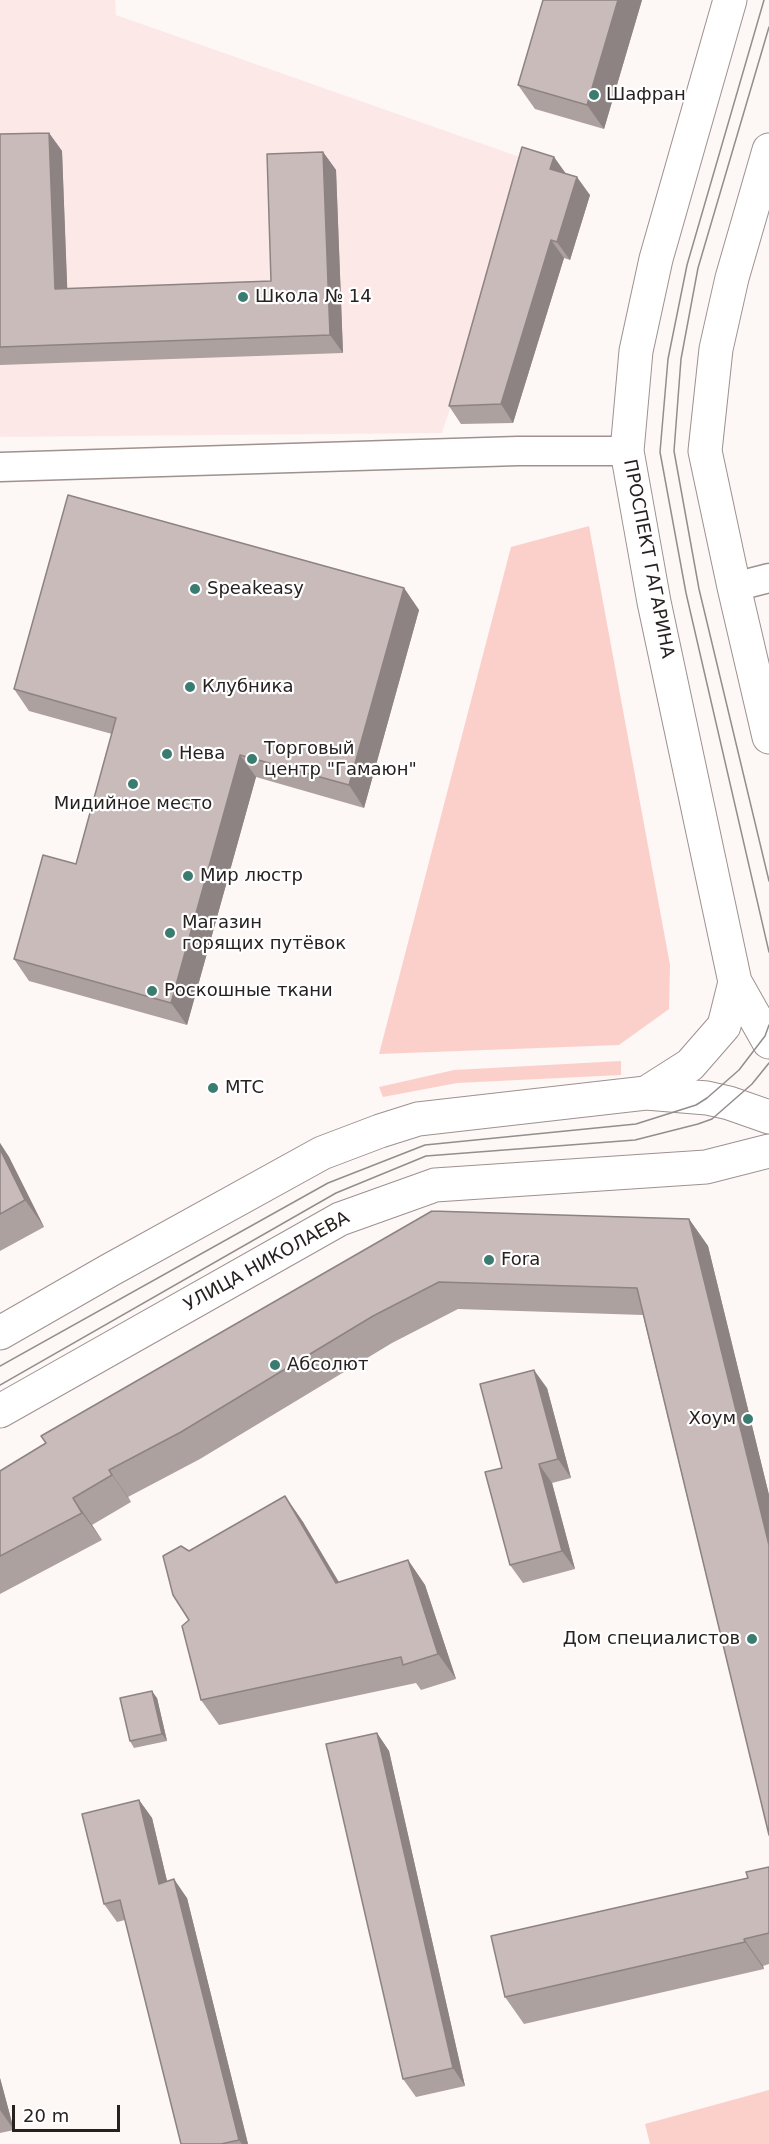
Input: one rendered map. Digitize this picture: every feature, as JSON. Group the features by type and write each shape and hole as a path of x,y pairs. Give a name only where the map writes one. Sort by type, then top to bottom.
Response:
{"main road":[{"name":"ПРОСПЕКТ ГАГАРИНА","path":"730,0 656,259 636,351 627,452 654,602 735,982 769,1042"},
{"path":"769,150 732,278 716,349 705,451 769,737"},
{"path":"645,1093 690,1065 724,1026 735,982"},
{"path":"0,1333 322,1153 418,1119 645,1093 707,1098 769,1117"},
{"name":"УЛИЦА НИКОЛАЕВА","path":"0,1411 340,1219 435,1185 705,1167 769,1150"}],"street":[{"path":"0,467 519,451 627,452"},
{"path":"734,587 769,578"}],"shaded area":[{"name":"Школа № 14","path":"0,0 115,0 116,15 531,161 442,433 0,437"},
{"path":"589,526 670,965 669,1009 619,1045 379,1054 511,547"},
{"path":"621,1061 621,1075 457,1083 383,1097 379,1087 454,1070"},
{"path":"769,2090 769,2144 650,2144 645,2124"}],"building":[{"path":"543,0 618,0 587,105 518,85"},
{"path":"49,133 55,289 271,281 267,154 323,152 330,335 0,347 0,134"},
{"path":"522,147 554,157 550,169 577,177 557,242 551,240 501,404 449,406"},
{"name":"Торговый центр \"Гамаюн\"","path":"68,495 404,588 349,785 240,755 171,1003 14,959 43,855 76,864 116,718 14,689"},
{"path":"0,1149 25,1200 0,1214"},
{"path":"432,1211 689,1219 769,1545 769,1835 637,1288 439,1282 373,1316 181,1432 109,1470 112,1475 73,1498 82,1513 0,1556 0,1471 46,1443 41,1436"},
{"path":"534,1370 558,1459 539,1464 562,1551 510,1565 485,1472 502,1468 480,1384"},
{"path":"285,1496 336,1583 408,1560 438,1654 403,1665 401,1657 201,1700 182,1626 189,1620 173,1595 163,1556 181,1546 189,1551"},
{"path":"152,1691 162,1734 130,1741 120,1698"},
{"path":"377,1733 453,2068 403,2079 326,1744"},
{"path":"139,1800 159,1884 174,1879 239,2140 221,2144 181,2144 120,1900 104,1904 82,1814"},
{"path":"769,1867 769,1933 744,1939 745,1942 505,1997 491,1936 748,1878 746,1872"}],"tram line":[{"path":"764,0 687,265 668,359 660,452 686,593 769,952"},
{"path":"769,27 698,268 681,359 674,451 699,589 769,881"},
{"path":"0,1366 328,1183 425,1145 636,1124 696,1105 739,1070 765,1036 769,1025"},
{"path":"0,1385 336,1193 426,1156 635,1140 698,1124 712,1119 752,1084 769,1063"}],"place":[{"name":"Шафран","path":"594,95"},
{"name":"Школа № 14","path":"243,297"},
{"name":"Speakeasy","path":"195,589"},
{"name":"Клубника","path":"190,687"},
{"name":"Нева","path":"167,754"},
{"name":"Торговый центр \"Гамаюн\"","path":"252,759"},
{"name":"Мидийное место","path":"133,784"},
{"name":"Мир люстр","path":"188,876"},
{"name":"Магазин горящих путёвок","path":"170,933"},
{"name":"Роскошные ткани","path":"152,991"},
{"name":"МТС","path":"213,1088"},
{"name":"Fora","path":"489,1260"},
{"name":"Абсолют","path":"275,1365"},
{"name":"Хоум","path":"748,1419"},
{"name":"Дом специалистов","path":"752,1639"}]}
